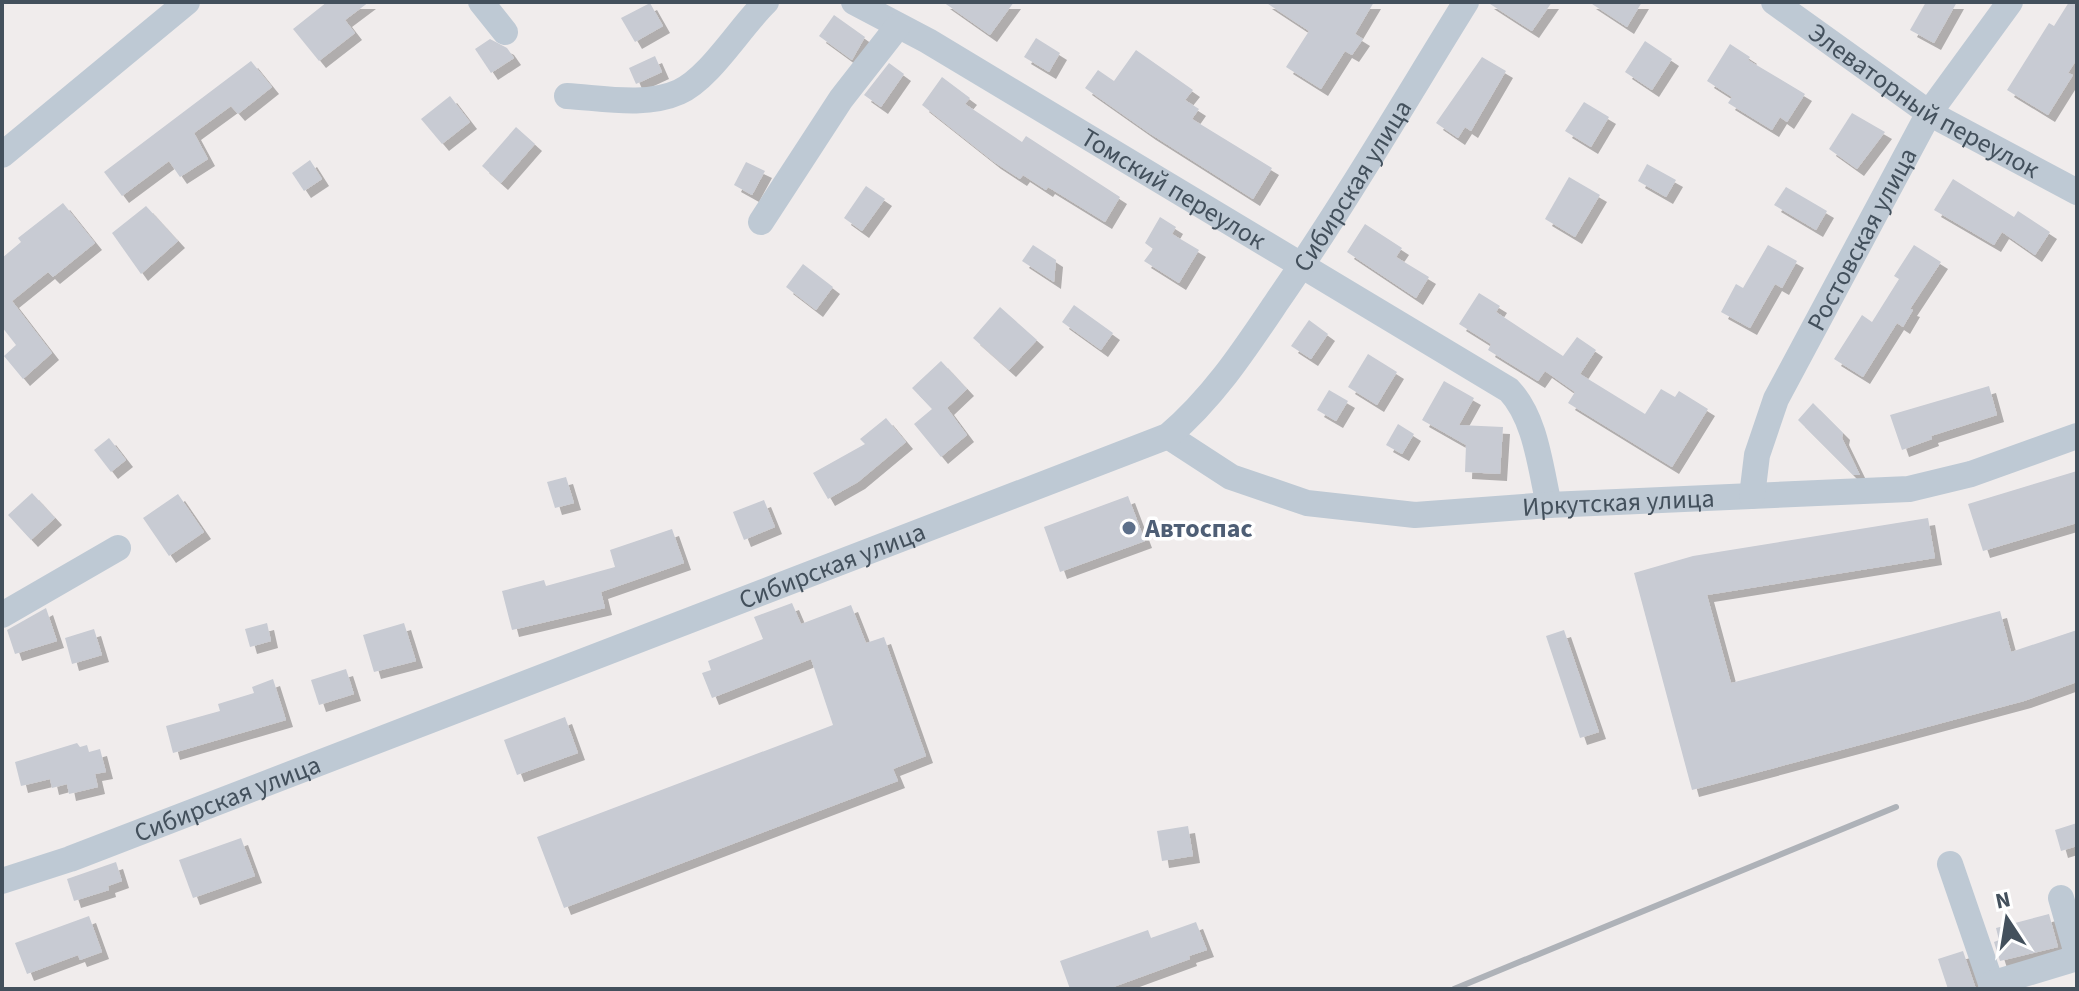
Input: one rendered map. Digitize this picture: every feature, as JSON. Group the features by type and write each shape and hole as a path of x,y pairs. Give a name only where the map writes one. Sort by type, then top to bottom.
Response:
{"street":[{"path":"2,155 187,2"},
{"path":"481,2 505,32"},
{"path":"567,96 644,99 679,92 702,74 766,2"},
{"name":"Томский переулок","path":"854,2 1509,390 1522,404 1529,424 1549,505"},
{"name":"Сибирская улица","path":"2,881 85,854 1168,436 1198,411 1227,375 1302,265 1466,2"},
{"name":"Элеваторный переулок","path":"1774,2 1929,113 2077,192"},
{"name":"Ростовская улица","path":"1752,496 1757,455 1776,399 1929,113 2010,2"},
{"path":"761,222 841,99 898,26"},
{"name":"Иркутская улица","path":"1168,436 1231,477 1307,503 1415,515 1549,505 1909,489 1971,474 2077,436"},
{"path":"2,615 16,610 118,548"},
{"path":"1950,864 1992,986 2077,956 2061,898"}],"building":[{"path":"327,2 369,2 345,20 355,33 319,61 293,29"},
{"path":"943,2 1014,2 990,35"},
{"path":"1265,2 1374,2 1355,34 1363,39 1352,55 1345,51 1321,89 1286,67 1309,31"},
{"path":"1487,2 1552,2 1532,31"},
{"path":"1589,2 1642,2 1627,27"},
{"path":"1926,2 1957,2 1934,43 1910,30"},
{"path":"2069,2 2077,2 2077,59 2068,73 2073,75 2048,115 2007,90 2049,23 2054,26"},
{"path":"650,3 663,26 635,42 621,18"},
{"path":"834,15 865,37 852,60 819,36"},
{"path":"1036,38 1060,53 1049,72 1024,57"},
{"path":"490,39 507,48 514,58 491,73 475,49"},
{"path":"1645,41 1672,59 1652,90 1625,72"},
{"path":"1730,44 1750,57 1748,60 1805,94 1787,122 1780,117 1772,130 1728,103 1732,97 1707,81"},
{"path":"1136,50 1193,90 1185,100 1199,109 1192,119 1272,168 1253,199 1085,88 1098,70 1114,81"},
{"path":"655,56 662,72 636,84 629,68"},
{"path":"1482,57 1506,71 1471,131 1465,127 1458,138 1436,123"},
{"path":"251,61 272,87 238,114 231,106 194,133 208,159 180,177 169,161 122,196 104,172"},
{"path":"889,63 904,74 881,107 864,95"},
{"path":"942,77 970,98 965,104 1022,142 1026,136 1120,197 1105,222 1048,187 1046,190 1023,175 1020,179 922,105"},
{"path":"450,96 470,122 442,144 421,119"},
{"path":"1584,102 1609,117 1591,147 1565,131"},
{"path":"1852,113 1885,132 1857,169 1829,149"},
{"path":"516,127 535,144 501,183 482,166"},
{"path":"310,160 322,179 304,191 292,173"},
{"path":"746,162 765,171 752,195 734,185"},
{"path":"1647,164 1676,180 1666,197 1638,181"},
{"path":"1569,177 1600,195 1575,237 1545,219"},
{"path":"1953,179 2014,217 2018,211 2050,232 2035,255 2002,232 1994,245 1934,210"},
{"path":"866,186 885,199 862,231 844,218"},
{"path":"1786,187 1827,211 1816,230 1774,205"},
{"path":"63,203 95,243 53,277 48,272 12,301 52,353 23,379 4,356 16,345 2,327 2,258 21,242 18,238"},
{"path":"146,206 178,241 141,274 112,233"},
{"path":"1160,217 1176,227 1172,234 1199,250 1179,283 1144,261 1153,249 1145,243"},
{"path":"1365,224 1402,248 1396,257 1429,277 1416,298 1347,252"},
{"path":"1033,245 1056,260 1054,282 1022,261"},
{"path":"1768,245 1797,261 1782,288 1775,284 1750,328 1721,312 1736,284 1743,288"},
{"path":"1914,245 1941,262 1910,309 1913,310 1903,327 1897,323 1863,377 1834,359 1862,315 1872,322 1899,279 1894,276"},
{"path":"803,264 833,287 816,310 786,287"},
{"path":"1479,293 1500,306 1496,312 1563,356 1577,337 1596,350 1580,374 1645,414 1661,389 1675,397 1679,391 1708,409 1672,467 1568,403 1575,392 1545,371 1538,381 1488,350 1491,344 1459,324"},
{"path":"1074,305 1113,333 1101,350 1062,322"},
{"path":"1000,307 1037,340 1009,370 973,338"},
{"path":"1309,320 1328,334 1311,359 1291,346"},
{"path":"1368,354 1397,372 1377,405 1348,387"},
{"path":"941,361 967,389 947,408 967,435 941,457 914,424 932,409 912,388"},
{"path":"1444,381 1474,398 1459,425 1503,427 1500,474 1465,472 1466,445 1422,420"},
{"path":"1989,386 1997,415 1931,436 1932,439 1902,450 1890,415"},
{"path":"1329,390 1348,401 1336,421 1317,410"},
{"path":"1813,403 1843,433 1842,438 1860,475 1853,475 1798,420"},
{"path":"886,418 906,442 858,482 828,499 813,473 865,444 860,439"},
{"path":"1398,424 1414,434 1402,454 1386,445"},
{"path":"109,438 126,460 111,472 94,450"},
{"path":"2077,471 2077,523 1983,551 1968,504"},
{"path":"566,477 574,503 555,508 547,482"},
{"path":"32,493 55,518 31,540 8,515"},
{"path":"178,494 204,532 169,556 143,518"},
{"path":"1128,496 1145,541 1060,572 1044,527"},
{"path":"764,500 775,527 744,540 733,512"},
{"path":"1928,518 1935,558 1707,595 1731,683 2000,611 2011,652 2077,630 2077,682 2024,701 1692,790 1634,573 1693,556"},
{"path":"672,529 684,563 601,592 605,608 512,630 502,591 544,580 546,586 615,567 610,550"},
{"path":"792,603 801,624 851,605 866,643 884,637 926,756 893,769 898,781 564,908 537,837 833,725 811,659 712,698 702,673 711,670 708,661 763,639 754,617"},
{"path":"46,608 57,641 15,654 7,630"},
{"path":"267,623 271,641 250,647 245,629"},
{"path":"404,623 416,661 374,672 363,635"},
{"path":"94,629 102,655 72,664 65,638"},
{"path":"1564,630 1599,732 1580,738 1546,636"},
{"path":"346,669 354,694 319,705 311,680"},
{"path":"273,679 286,720 173,753 166,726 220,711 218,704 254,693 252,687"},
{"path":"565,717 578,753 517,775 504,740"},
{"path":"77,743 80,747 87,745 89,752 100,749 106,772 95,774 98,787 69,794 67,784 52,788 50,779 21,786 15,762"},
{"path":"2077,823 2077,846 2061,851 2055,830"},
{"path":"1188,826 1193,856 1162,861 1157,831"},
{"path":"241,838 255,876 193,898 179,860"},
{"path":"116,862 122,881 108,886 109,890 74,901 67,879"},
{"path":"2049,914 2058,947 2000,961 1994,942 1999,940 1996,928"},
{"path":"89,916 102,952 80,960 78,955 27,974 15,943"},
{"path":"1196,922 1207,950 1108,989 1070,989 1060,961 1148,930 1151,938"},
{"path":"1963,951 1976,989 1948,989 1938,959"}],"railway":[{"path":"1454,989 1896,807"}],"place":[{"name":"Автоспас","path":"1129,528"}]}
